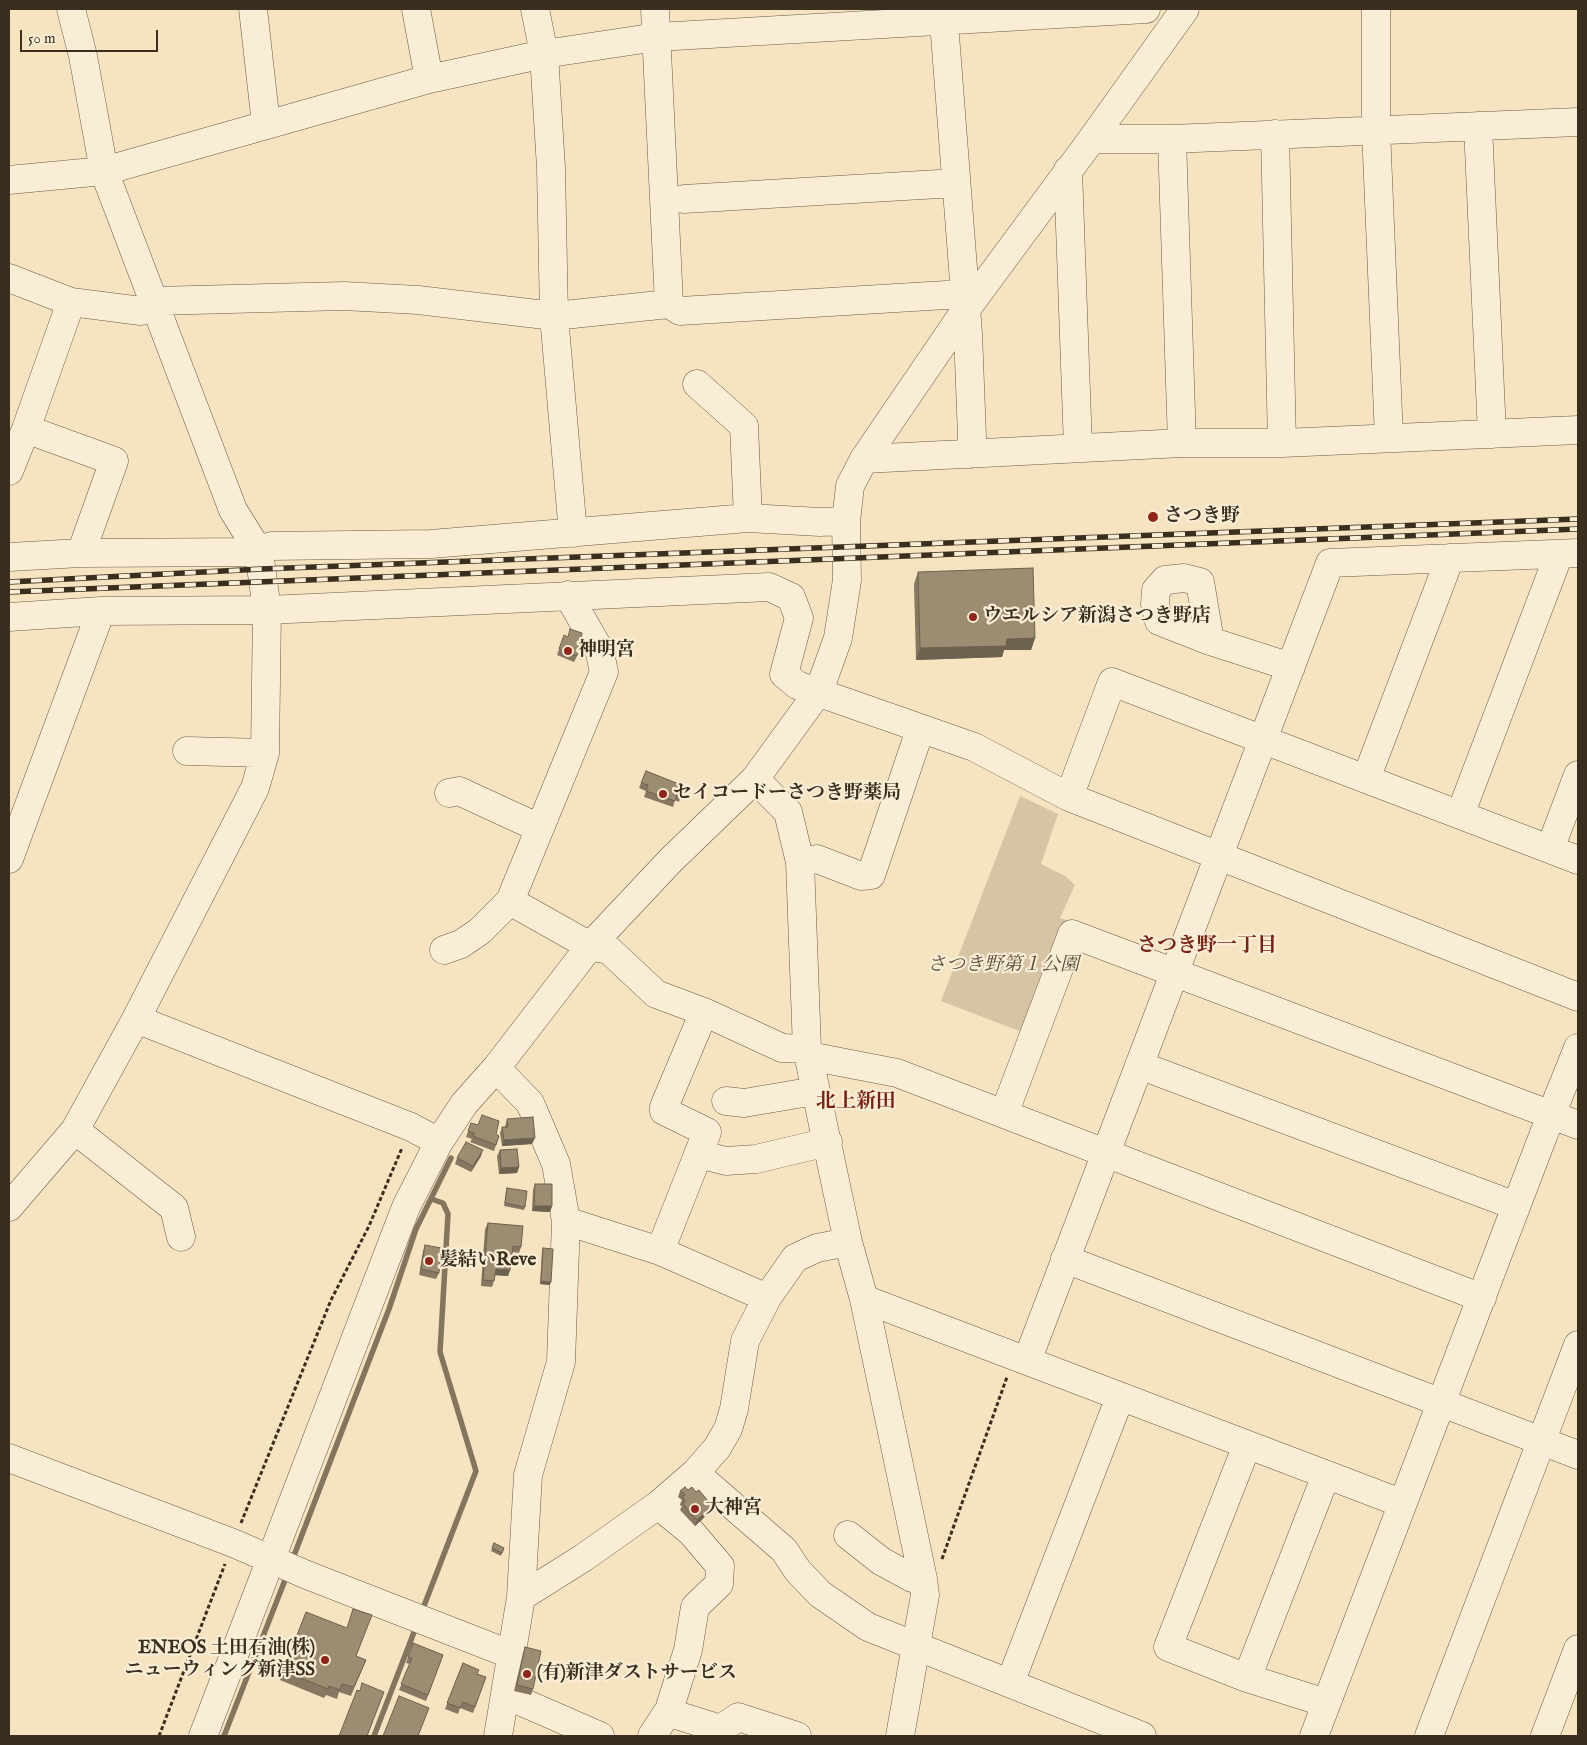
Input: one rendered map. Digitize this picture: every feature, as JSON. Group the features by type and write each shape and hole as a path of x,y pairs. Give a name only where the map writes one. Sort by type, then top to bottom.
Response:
{"street":[{"path":"9,1207 74,1130 136,1019 255,788 265,753 267,610 259,552 233,510 104,171 83,56 71,9"},
{"path":"253,9 266,124"},
{"path":"416,9 430,79"},
{"path":"535,9 544,54 551,168 554,316 573,534"},
{"path":"655,9 669,304"},
{"path":"9,180 104,171 430,79 544,54 657,36 780,19 1146,9"},
{"path":"203,1736 406,1207 439,1142 464,1104 496,1068 590,946 671,860 754,779 819,691 838,638 847,580 846,521 850,486 864,459 964,302 1092,139 1185,9"},
{"path":"1376,9 1376,130 1389,438"},
{"path":"944,15 964,302 968,333 972,437 970,454"},
{"path":"1092,139 1172,139 1578,122"},
{"path":"1478,126 1492,434"},
{"path":"1274,134 1282,443"},
{"path":"1172,139 1182,443"},
{"path":"1068,170 1078,448"},
{"path":"684,199 956,183"},
{"path":"9,278 71,302 141,311 155,301 344,296 418,300 554,316 669,304 680,311 935,297 964,302"},
{"path":"9,471 71,302"},
{"path":"697,384 744,426 748,518"},
{"path":"26,429 114,461 80,554"},
{"path":"864,459 1182,443 1282,443 1578,430"},
{"path":"9,557 80,554 259,552 271,546 431,544 573,534 748,518 820,522 846,521"},
{"path":"9,536 46,556"},
{"path":"1027,1361 1330,563 1569,554 1460,815"},
{"path":"1366,779 1450,558"},
{"path":"9,617 101,611 267,610 769,587 791,597 799,618 784,674 797,685 819,691 920,730 974,747 1068,797 1578,997"},
{"path":"444,950 461,944 480,930 510,901 604,672 599,649 568,595"},
{"path":"9,859 101,611"},
{"path":"1210,641 1291,667"},
{"path":"1068,797 1112,682 1578,860"},
{"path":"800,862 817,859 861,876 871,875 920,730"},
{"path":"187,751 265,753"},
{"path":"1550,849 1578,775"},
{"path":"754,779 788,812 800,862 808,1052 848,1242 864,1299 923,1579 925,1594 900,1736"},
{"path":"449,793 459,791 539,828"},
{"path":"510,901 590,946 609,950 656,994 704,1012 782,1048 808,1052 897,1073 1482,1298"},
{"path":"1004,1114 1072,934 1578,1126"},
{"path":"660,1251 707,1132 664,1111 704,1012"},
{"path":"136,1019 411,1127 439,1142"},
{"path":"1314,1736 1440,1403 1578,1048"},
{"path":"1139,1065 1516,1206"},
{"path":"496,1068 530,1103 556,1164 566,1221 561,1362 528,1475 521,1597 498,1736"},
{"path":"726,1101 744,1103 816,1090"},
{"path":"74,1130 174,1208 181,1237"},
{"path":"698,1154 726,1161 756,1159 828,1142"},
{"path":"566,1221 660,1251 767,1298"},
{"path":"521,1597 583,1558 658,1505 695,1474 718,1448 728,1429 734,1409 745,1341 767,1298 795,1258 817,1248 848,1242"},
{"path":"1065,1259 1578,1455"},
{"path":"864,1299 1402,1503"},
{"path":"1429,1736 1578,1345"},
{"path":"1010,1683 1120,1396"},
{"path":"1247,1445 1168,1647 1247,1678 1326,1703"},
{"path":"9,1458 234,1543 272,1558 307,1575 512,1655"},
{"path":"695,1474 784,1550 798,1571 820,1594 868,1627 915,1644 1142,1736"},
{"path":"1247,1678 1326,1475"},
{"path":"652,1736 669,1710 688,1650 695,1607 719,1584 720,1566 691,1532 658,1505"},
{"path":"848,1535 881,1561 912,1578 923,1579"},
{"path":"1545,1736 1578,1649"},
{"path":"506,1695 600,1736"},
{"path":"669,1710 673,1714 722,1729 738,1717 797,1736"}],"path":[{"path":"159,1736 331,1300 369,1226 411,1127"},
{"path":"923,1579 936,1576 1011,1365 1027,1361"}],"green space":[{"name":"さつき野第１公園","path":"1020,796 1058,814 1041,864 1065,876 1075,885 1060,918 1069,921 1027,1034 941,1001"}],"building":[{"name":"ウエルシア新潟さつき野店","path":"1033,568 1035,638 1007,639 1006,646 920,648 918,572"},
{"name":"神明宮","path":"570,629 582,633 577,656 559,649 564,635 568,637"},
{"name":"セイコードーさつき野薬局","path":"646,771 684,786 681,796 677,794 675,801 646,791 648,785 641,783"},
{"path":"482,1115 499,1121 496,1134 499,1136 496,1145 473,1136 474,1133 468,1131 471,1123 478,1125"},
{"path":"533,1117 535,1138 504,1140 502,1127 508,1127 507,1119"},
{"path":"466,1142 483,1150 473,1166 457,1158"},
{"path":"517,1149 519,1167 501,1168 500,1150"},
{"path":"535,1184 552,1184 552,1206 534,1206"},
{"path":"507,1188 527,1191 525,1207 505,1203"},
{"path":"488,1223 523,1226 521,1247 513,1246 510,1270 496,1269 494,1281 483,1280"},
{"name":"髪結いReve","path":"425,1245 441,1248 439,1273 421,1269"},
{"path":"543,1248 553,1249 551,1282 541,1281"},
{"name":"大神宮","path":"685,1487 688,1490 692,1487 696,1492 699,1490 712,1506 697,1520 683,1504 685,1494 680,1491"},
{"path":"494,1543 504,1548 502,1553 492,1548"},
{"path":"353,1609 372,1615 356,1656 366,1660 354,1687 342,1684 340,1690 329,1686 328,1689 283,1671 306,1612 347,1628"},
{"path":"413,1643 443,1655 428,1695 401,1684 412,1658 408,1657"},
{"name":"(有)新津ダストサービス","path":"525,1647 541,1651 533,1689 517,1685"},
{"path":"463,1663 479,1670 477,1674 486,1677 475,1707 463,1702 460,1708 447,1703"},
{"path":"362,1683 384,1692 367,1736 339,1736 357,1690 360,1691"},
{"path":"399,1696 429,1708 418,1736 383,1736"}],"waterway":[{"path":"293,1558 389,1309 416,1229 451,1158"},
{"path":"422,1611 476,1471 440,1352 448,1214 443,1203 431,1199"},
{"path":"224,1736 287,1575"},
{"path":"374,1736 416,1627"}],"railway":[{"path":"9,582 262,569 1578,519"},
{"path":"9,592 1578,529"}],"place":[{"name":"さつき野","path":"1153,517"},
{"name":"ウエルシア新潟さつき野店","path":"973,617"},
{"name":"神明宮","path":"568,651"},
{"name":"セイコードーさつき野薬局","path":"663,794"},
{"name":"髪結いReve","path":"429,1261"},
{"name":"大神宮","path":"695,1509"},
{"name":"ENEOS 土田石油(株) ニューウィング新津SS","path":"325,1660"},
{"name":"(有)新津ダストサービス","path":"527,1674"}],"district":[{"name":"さつき野一丁目","path":"1207,947"},
{"name":"北上新田","path":"856,1103"}]}
